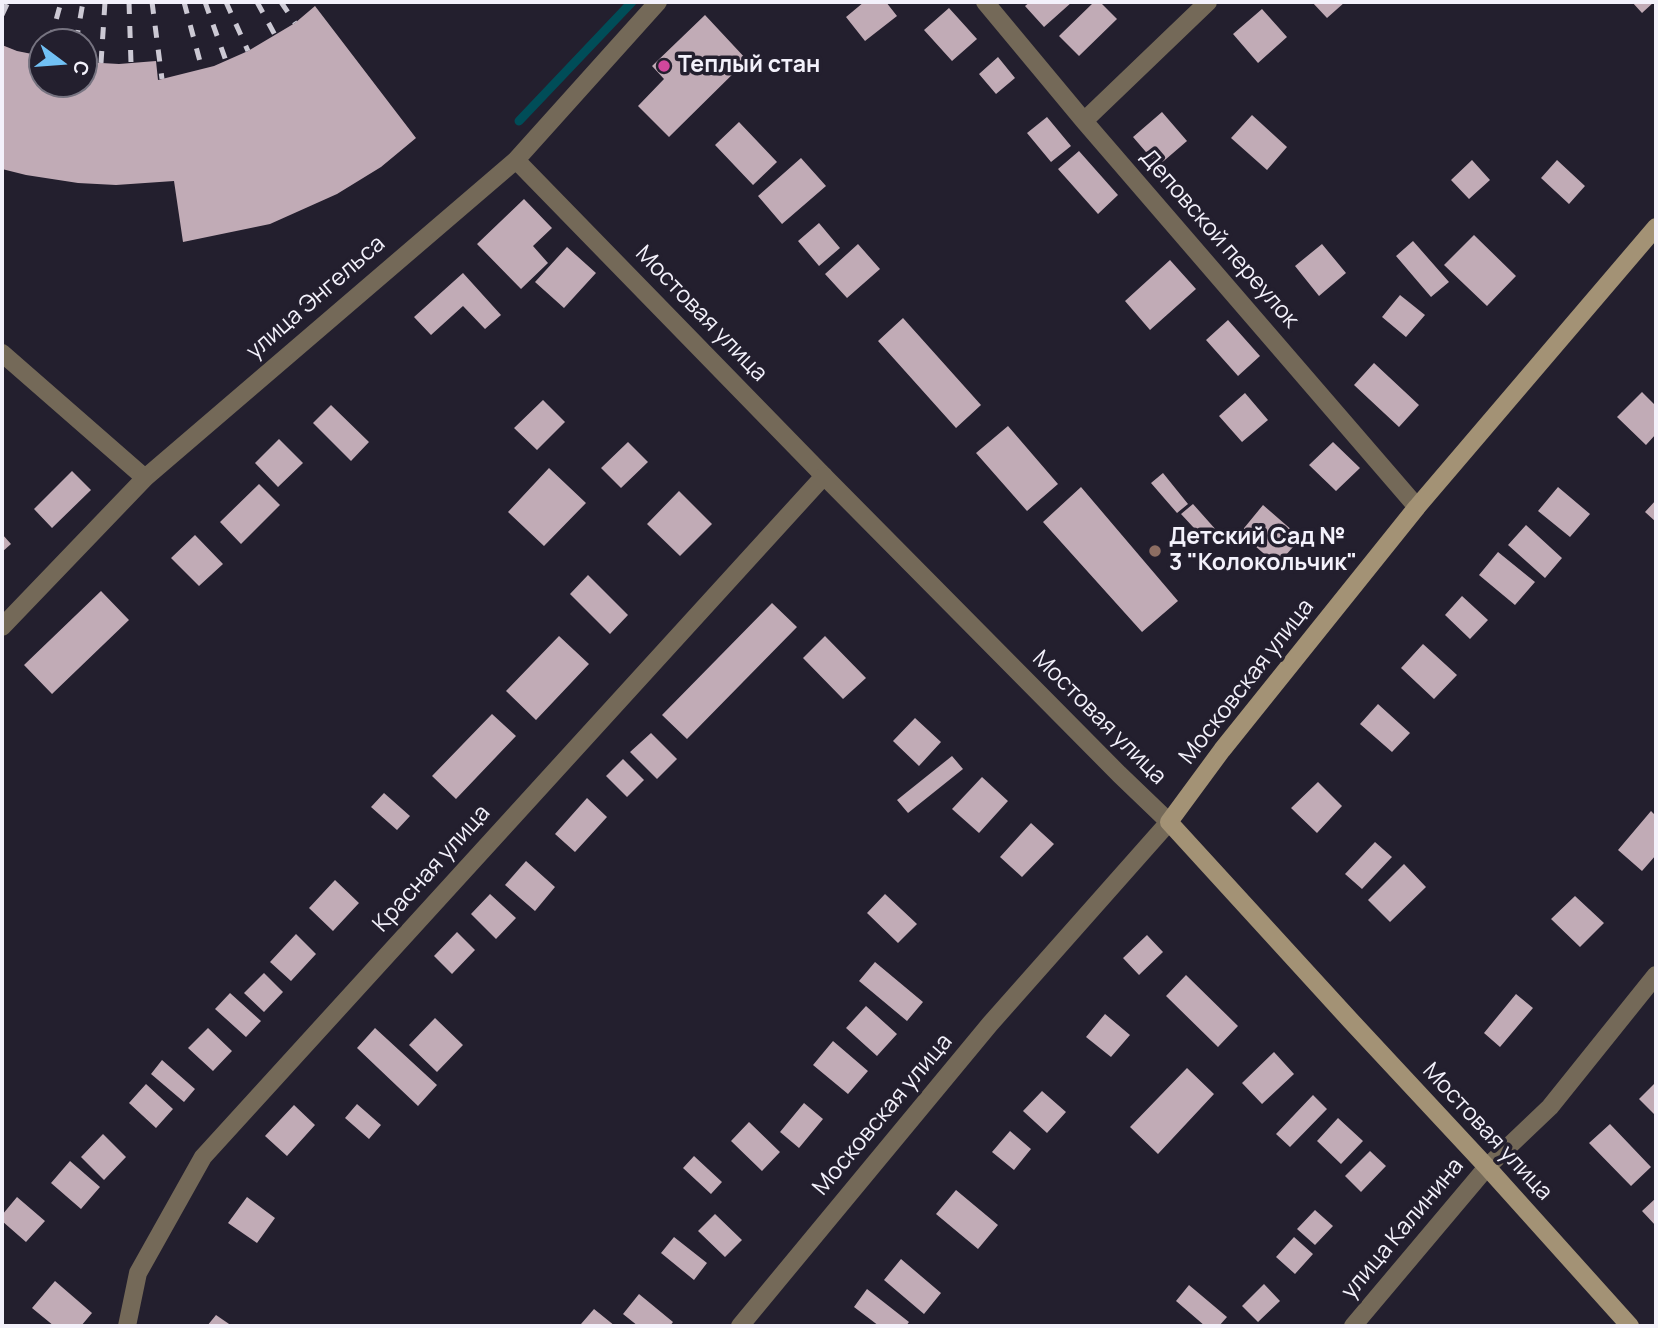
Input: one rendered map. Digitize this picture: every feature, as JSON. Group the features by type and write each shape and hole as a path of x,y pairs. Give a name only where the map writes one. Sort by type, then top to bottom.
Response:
{"main road":[{"name":"Московская улица","path":"1169,822 1222,750 1418,507 1656,227"},
{"name":"Мостовая улица","path":"1169,822 1630,1326"}],"street":[{"name":"улица Энгельса","path":"2,627 145,478 516,160 658,2"},
{"name":"Деповской переулок","path":"985,2 1084,121 1418,507"},
{"path":"1084,121 1208,2"},
{"name":"Мостовая улица","path":"516,160 824,476 1169,822"},
{"path":"2,353 145,478"},
{"name":"Красная улица","path":"127,1326 138,1273 203,1157 824,476"},
{"name":"Московская улица","path":"740,1326 990,1024 1169,822"},
{"name":"улица Калинина","path":"1353,1326 1487,1167 1550,1107 1656,975"}],"building":[{"path":"864,2 886,2 897,16 865,41 846,17"},
{"path":"1030,2 1072,2 1044,27 1025,6"},
{"path":"1094,2 1100,2 1117,19 1079,56 1059,36"},
{"path":"1312,2 1345,2 1327,18"},
{"path":"1632,2 1654,2 1642,13"},
{"path":"315,6 416,138 381,167 337,194 270,224 183,242 174,181 116,185 78,183 2,169 2,45 28,53 28,98 98,98 98,63 156,61 158,80 214,66 248,51 295,23"},
{"path":"949,8 977,39 952,61 924,30"},
{"path":"1262,9 1287,37 1258,63 1233,34"},
{"path":"705,15 747,60 669,137 638,106 664,79 652,66"},
{"path":"998,57 1015,78 996,94 979,74"},
{"path":"1162,112 1187,141 1158,166 1133,137"},
{"path":"1252,115 1287,147 1267,170 1231,138"},
{"path":"1047,117 1071,146 1051,162 1027,133"},
{"path":"739,122 777,162 753,185 715,145"},
{"path":"1079,151 1118,195 1098,214 1058,169"},
{"path":"801,158 826,186 782,224 758,196"},
{"path":"1472,160 1490,180 1469,199 1451,180"},
{"path":"1557,160 1585,186 1569,204 1541,178"},
{"path":"524,199 552,228 533,246 548,263 521,289 477,244"},
{"path":"819,223 840,248 819,266 798,241"},
{"path":"1474,235 1516,276 1487,306 1444,265"},
{"path":"1413,241 1449,282 1431,297 1396,256"},
{"path":"858,244 880,269 847,298 825,274"},
{"path":"1322,244 1346,273 1319,296 1295,266"},
{"path":"567,247 596,273 564,308 535,282"},
{"path":"1170,260 1196,289 1150,330 1125,301"},
{"path":"463,273 501,315 485,329 463,306 431,335 414,317"},
{"path":"1400,295 1425,315 1406,337 1382,317"},
{"path":"903,318 981,405 956,428 878,341"},
{"path":"1228,320 1260,356 1238,376 1206,340"},
{"path":"1374,363 1419,405 1399,427 1354,385"},
{"path":"1642,392 1656,406 1656,434 1646,445 1617,417"},
{"path":"1245,393 1268,420 1242,442 1219,416"},
{"path":"543,400 565,422 537,450 514,428"},
{"path":"331,405 369,442 351,461 313,423"},
{"path":"1008,426 1058,484 1027,511 976,453"},
{"path":"279,439 303,463 278,487 255,463"},
{"path":"628,442 648,462 621,488 601,468"},
{"path":"1333,442 1360,468 1336,491 1309,465"},
{"path":"549,468 586,503 544,546 508,512"},
{"path":"72,471 91,490 52,528 34,509"},
{"path":"1163,473 1188,504 1177,513 1151,483"},
{"path":"259,484 280,505 241,544 220,522"},
{"path":"1081,487 1178,601 1142,632 1043,522"},
{"path":"1558,487 1590,514 1570,537 1538,511"},
{"path":"679,491 712,524 680,556 647,524"},
{"path":"1656,500 1656,522 1645,512"},
{"path":"1193,504 1217,531 1206,541 1181,514"},
{"path":"1263,505 1301,538 1277,565 1240,533"},
{"path":"1526,525 1562,558 1545,578 1508,545"},
{"path":"2,534 11,544 2,552"},
{"path":"195,535 223,564 199,586 171,558"},
{"path":"1498,552 1535,582 1515,605 1479,575"},
{"path":"588,575 628,615 610,634 570,594"},
{"path":"101,591 129,620 52,694 24,665"},
{"path":"1462,596 1488,620 1470,639 1445,615"},
{"path":"772,603 797,627 687,739 662,715"},
{"path":"559,636 589,664 536,720 506,691"},
{"path":"825,636 866,678 843,699 803,658"},
{"path":"1423,644 1457,675 1434,699 1401,668"},
{"path":"1378,704 1410,733 1392,752 1360,724"},
{"path":"492,714 516,736 456,799 432,776"},
{"path":"915,718 941,742 919,766 893,741"},
{"path":"651,733 677,759 657,779 630,752"},
{"path":"952,756 963,769 908,813 897,800"},
{"path":"623,759 644,780 627,797 606,776"},
{"path":"982,777 1008,801 979,833 952,809"},
{"path":"1318,782 1342,806 1317,833 1291,808"},
{"path":"384,793 410,816 397,830 371,807"},
{"path":"587,798 607,817 575,852 555,834"},
{"path":"1651,811 1656,816 1656,855 1642,871 1618,850"},
{"path":"1031,823 1054,844 1022,877 1000,857"},
{"path":"1375,842 1392,857 1362,889 1345,874"},
{"path":"526,861 555,887 535,911 505,885"},
{"path":"1404,864 1426,887 1390,922 1368,900"},
{"path":"335,880 359,903 333,931 309,908"},
{"path":"490,894 516,918 496,939 471,914"},
{"path":"885,894 917,924 898,943 867,913"},
{"path":"1575,896 1604,923 1580,947 1551,919"},
{"path":"457,932 475,950 452,974 434,956"},
{"path":"296,934 316,954 291,981 270,962"},
{"path":"1147,935 1163,952 1139,975 1123,958"},
{"path":"875,962 923,1002 907,1021 859,981"},
{"path":"264,973 283,992 264,1012 244,993"},
{"path":"1186,975 1238,1026 1218,1047 1166,996"},
{"path":"230,993 261,1021 246,1037 215,1009"},
{"path":"1516,994 1533,1008 1500,1047 1484,1033"},
{"path":"866,1006 897,1034 877,1056 846,1028"},
{"path":"1105,1014 1130,1035 1111,1057 1086,1037"},
{"path":"435,1018 463,1045 437,1072 409,1045"},
{"path":"208,1028 232,1051 213,1071 188,1048"},
{"path":"375,1028 437,1085 418,1106 357,1048"},
{"path":"833,1041 868,1071 848,1094 813,1065"},
{"path":"1274,1052 1294,1074 1262,1104 1242,1083"},
{"path":"162,1060 195,1089 184,1102 151,1074"},
{"path":"1187,1068 1214,1094 1158,1154 1130,1127"},
{"path":"1656,1082 1656,1116 1639,1099"},
{"path":"146,1084 173,1109 156,1128 129,1103"},
{"path":"1042,1091 1066,1112 1047,1133 1023,1111"},
{"path":"1313,1095 1327,1109 1290,1147 1276,1134"},
{"path":"804,1103 823,1119 799,1148 780,1132"},
{"path":"357,1104 381,1125 369,1139 345,1118"},
{"path":"294,1105 315,1125 287,1156 265,1136"},
{"path":"1338,1118 1363,1141 1341,1164 1317,1141"},
{"path":"749,1122 780,1152 762,1171 731,1141"},
{"path":"1610,1124 1651,1167 1631,1186 1589,1143"},
{"path":"1010,1131 1031,1149 1014,1170 992,1152"},
{"path":"103,1134 126,1157 104,1180 81,1157"},
{"path":"1370,1151 1386,1166 1361,1192 1345,1176"},
{"path":"694,1156 722,1182 711,1194 683,1168"},
{"path":"70,1161 100,1187 81,1209 51,1183"},
{"path":"956,1190 998,1225 978,1249 936,1214"},
{"path":"17,1197 45,1221 26,1242 2,1221 2,1215"},
{"path":"247,1197 275,1218 257,1243 228,1223"},
{"path":"1656,1198 1656,1226 1642,1211"},
{"path":"1315,1210 1333,1226 1315,1245 1297,1229"},
{"path":"715,1214 742,1240 725,1257 698,1231"},
{"path":"674,1237 707,1263 694,1280 661,1253"},
{"path":"1294,1237 1313,1254 1295,1274 1276,1257"},
{"path":"901,1259 941,1293 924,1314 884,1280"},
{"path":"55,1281 92,1313 81,1326 54,1326 32,1308"},
{"path":"1264,1284 1280,1301 1258,1322 1242,1306"},
{"path":"1189,1285 1227,1317 1219,1326 1205,1326 1176,1301"},
{"path":"867,1289 909,1322 906,1326 879,1326 854,1307"},
{"path":"639,1294 673,1322 670,1326 638,1326 623,1314"},
{"path":"594,1309 615,1326 581,1324"},
{"path":"216,1315 232,1326 207,1326"}],"waterway":[{"path":"519,121 632,2"}],"railway":[{"path":"2,15 8,2"},
{"path":"54,28 61,2"},
{"path":"78,28 83,2"},
{"path":"101,63 105,2"},
{"path":"129,2 131,63"},
{"path":"152,2 162,79"},
{"path":"184,2 202,69"},
{"path":"205,2 226,61"},
{"path":"226,2 248,51"},
{"path":"257,2 275,35"},
{"path":"281,2 295,23"}],"place":[{"name":"Теплый стан","path":"664,66"},
{"name":"Детский Сад № 3 \"Колокольчик\"","path":"1155,551"}]}
